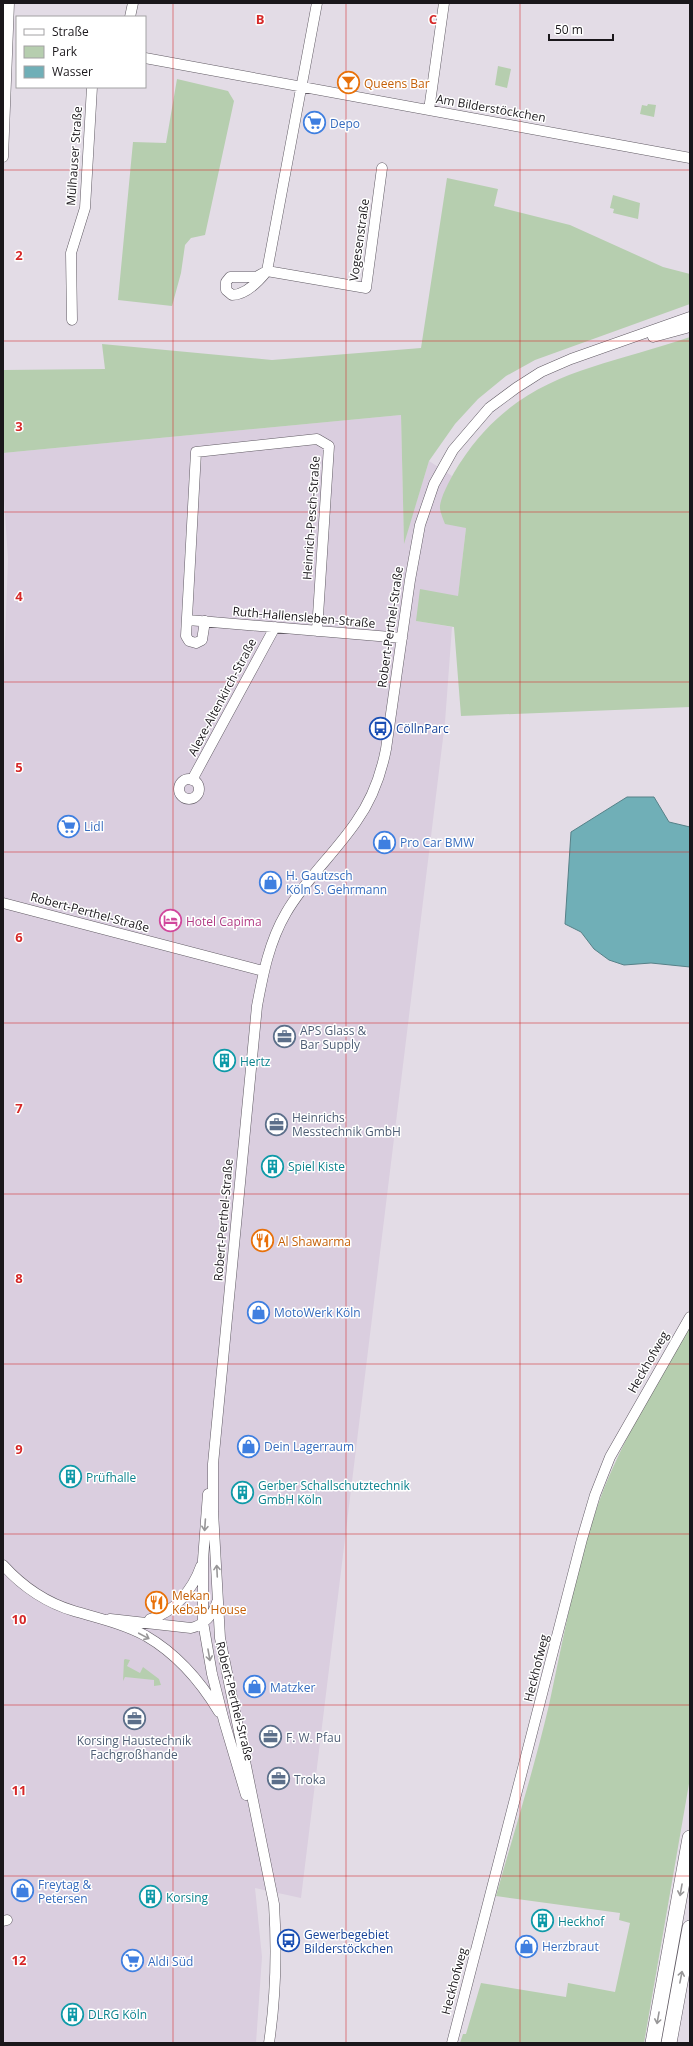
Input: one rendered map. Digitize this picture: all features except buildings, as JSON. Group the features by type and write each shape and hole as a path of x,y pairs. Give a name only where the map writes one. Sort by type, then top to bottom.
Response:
{"highway":[{"path":"653,2043 690,1838"},
{"path":"669,2043 690,1928"}],"street":[{"path":"3,157 12,35 9,3"},
{"path":"130,16 133,3"},
{"name":"Vogesenstraße","path":"317,3 267,271 366,288 382,168"},
{"path":"429,110 444,3"},
{"name":"Am Bilderstöckchen","path":"146,58 690,158"},
{"name":"Mülhauser Straße","path":"72,320 71,253 85,208 92,88"},
{"name":"Robert-Perthel-Straße","path":"265,1860 224,1721 212,1674 203,1622 203,1560 207,1504 213,1473 257,1006 263,970 276,930 286,913 315,871 357,821 375,784 386,749 420,525 434,484 453,450 489,408 516,388 557,364 690,317"},
{"name":"Robert-Perthel-Straße","path":"608,347 690,327"},
{"name":"Heinrich-Pesch-Straße","path":"188,620 196,452 317,439 329,446 317,631"},
{"path":"188,620 186,636 189,641 196,643 204,637 205,621"},
{"name":"Ruth-Hallensleben-Straße","path":"188,620 402,638"},
{"name":"Alexe-Altenkirch-Straße","path":"192,780 274,627"},
{"name":"Robert-Perthel-Straße","path":"3,903 263,970"},
{"name":"Heckhofweg","path":"452,2043 582,1539 595,1495 617,1444 690,1317"},
{"name":"Robert-Perthel-Straße","path":"213,1473 220,1638 274,1904 277,1940 273,2015 269,2043"},
{"path":"137,1621 156,1617 186,1596 203,1560"},
{"path":"5,1571 48,1600 72,1610 95,1616 145,1636 181,1663 207,1693 224,1721"},
{"path":"95,1616 191,1628 200,1626 214,1611 218,1599"},
{"path":"150,1618 203,1622 213,1627 220,1638"}],"shaded area":[{"name":"Gewerbegebiet Bilderstöckchen","path":"401,415 404,542 429,461 452,476 446,491 466,528 458,597 416,621 452,627 445,722 301,1898 255,1888 262,1957 256,2043 3,2043 3,695 8,559 3,484 3,453"}],"green space":[{"path":"498,66 511,69 507,88 495,85"},
{"path":"177,79 228,91 234,101 205,235 191,238 185,245 181,273 172,306 118,300 133,142 166,143"},
{"path":"648,104 656,105 654,117 640,114 642,105 647,106"},
{"path":"447,178 498,189 494,206 570,225 663,267 690,274 690,304 535,360 506,376 478,399 455,424 429,461 404,544 401,415 3,453 3,370 105,369 102,344 272,360 421,348"},
{"path":"613,195 640,203 638,219 613,213 614,209 610,208"},
{"path":"690,337 690,707 461,716 454,627 416,621 420,589 458,596 466,528 445,524 440,509 444,492 457,467 483,433 508,409 534,392 562,378 592,367"},
{"path":"690,1326 690,1778 644,2043 460,2043 463,2034 466,2034 481,1983 566,1997 568,1983 615,1992 630,1923 619,1920 620,1913 496,1896 537,1753 577,1575 600,1499 630,1432"},
{"path":"125,1659 130,1660 127,1666 140,1673 143,1667 159,1679 161,1685 154,1686 154,1680 125,1677 123,1681"}],"water":[{"path":"627,797 654,797 669,822 690,827 690,967 651,963 624,965 609,960 594,949 581,932 565,924 571,832"}],"place":[{"name":"Queens Bar","path":"348,83"},
{"name":"Depo","path":"314,123"},
{"name":"CöllnParc","path":"380,728"},
{"name":"Lidl","path":"68,826"},
{"name":"Pro Car BMW","path":"384,842"},
{"name":"H. Gautzsch Köln S. Gehrmann","path":"270,882"},
{"name":"Hotel Capima","path":"171,921"},
{"name":"APS Glass & Bar Supply","path":"285,1037"},
{"name":"Hertz","path":"224,1061"},
{"name":"Heinrichs Messtechnik GmbH","path":"277,1124"},
{"name":"Spiel Kiste","path":"273,1166"},
{"name":"Al Shawarma","path":"262,1241"},
{"name":"MotoWerk Köln","path":"258,1312"},
{"name":"Dein Lagerraum","path":"249,1446"},
{"name":"Prüfhalle","path":"71,1477"},
{"name":"Gerber Schallschutztechnik GmbH Köln","path":"243,1492"},
{"name":"Mekan Kebab House","path":"157,1602"},
{"name":"Matzker","path":"255,1687"},
{"name":"Korsing Haustechnik Fachgroßhande","path":"134,1719"},
{"name":"F. W. Pfau","path":"270,1737"},
{"name":"Troka","path":"278,1779"},
{"name":"Freytag & Petersen","path":"22,1891"},
{"name":"Korsing","path":"151,1897"},
{"name":"Heckhof","path":"543,1921"},
{"name":"Gewerbegebiet Bilderstöckchen","path":"288,1941"},
{"name":"Herzbraut","path":"526,1946"},
{"name":"Aldi Süd","path":"133,1961"},
{"name":"DLRG Köln","path":"72,2014"}]}
